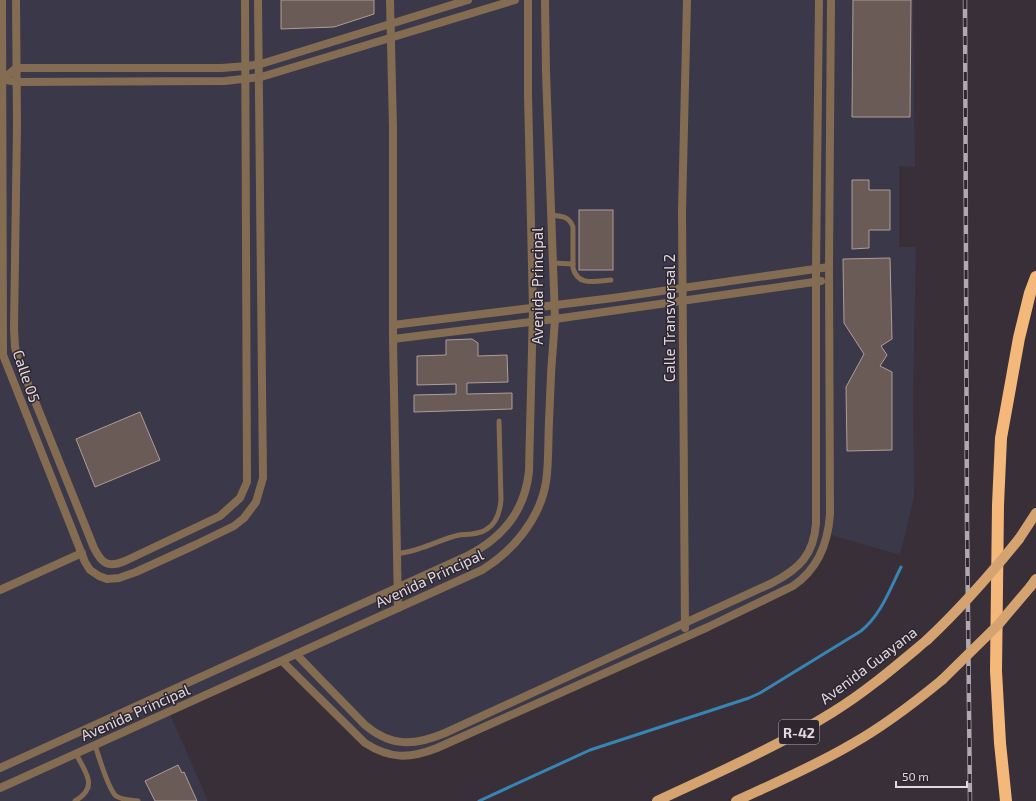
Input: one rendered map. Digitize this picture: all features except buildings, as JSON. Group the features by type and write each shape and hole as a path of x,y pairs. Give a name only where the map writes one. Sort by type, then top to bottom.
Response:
{"highway":[{"path":"1006,801 1000,743 996,671 998,505 1001,438 1019,338 1030,293 1036,277"}],"main road":[{"name":"Avenida Guayana","path":"657,801 764,752 799,733 835,711 878,680 927,640 956,612 1019,539 1036,513"},
{"name":"R-42","path":"736,801 799,773 853,744 914,703 942,680 998,625 1033,583"}],"street":[{"name":"Calle 05","path":"2,0 2,348 5,362 85,562 90,570 107,579 127,576 224,531 240,522 256,502 263,478 262,422"},
{"name":"Calle 05","path":"16,0 17,82 15,347 18,359 64,475 100,559 112,565 125,561 212,521 232,506 243,493 247,482 248,421"},
{"path":"245,0 248,421 262,422 258,0"},
{"path":"390,0 393,128 393,339 398,608"},
{"path":"1,79 16,68 245,67 468,0"},
{"path":"1,79 17,82 225,81 259,77 515,0"},
{"name":"Avenida Principal","path":"0,768 466,557 486,546 509,523 521,504 525,494 529,471 533,308 528,95 528,0"},
{"name":"Avenida Principal","path":"0,788 490,566 512,546 533,518 543,494 546,482 551,354 555,318 546,72 546,0"},
{"name":"Calle Transversal 2","path":"686,637 682,211 687,0"},
{"path":"296,654 372,730 390,740 412,742 426,740 445,734 790,573 806,557 814,540 816,523 816,269 819,0"},
{"path":"282,661 365,742 376,749 391,754 412,756 437,748 686,637 782,592 798,582 814,567 825,545 829,526 831,0"},
{"path":"393,325 554,306 829,267"},
{"path":"393,339 829,280"},
{"path":"2,328 14,328"},
{"path":"247,354 262,353"},
{"path":"816,358 830,357"},
{"path":"816,468 830,467"},
{"path":"52,480 64,475"},
{"path":"814,540 825,545"},
{"path":"0,590 82,553"}],"lane":[{"path":"551,215 563,216 568,218 571,222 573,227 573,264 575,274 579,279 584,282 611,280"},
{"path":"553,263 573,264"},
{"path":"397,554 416,550 459,536 480,532 487,529 496,520 500,512 501,500 500,421"},
{"path":"95,746 110,788 116,796 123,799 138,801"},
{"path":"75,801 83,796 88,789 89,780 76,754"}],"shaded area":[{"path":"0,0 913,0 915,167 899,166 899,247 916,247 913,393 914,497 900,555 828,534 826,541 798,582 419,755 376,749 282,661 169,712 208,801 0,801"}],"waterway":[{"path":"479,801 590,750 749,698 760,693 861,631 868,625 880,610 901,567"}],"railway":[{"path":"965,0 967,522 970,801"}]}
